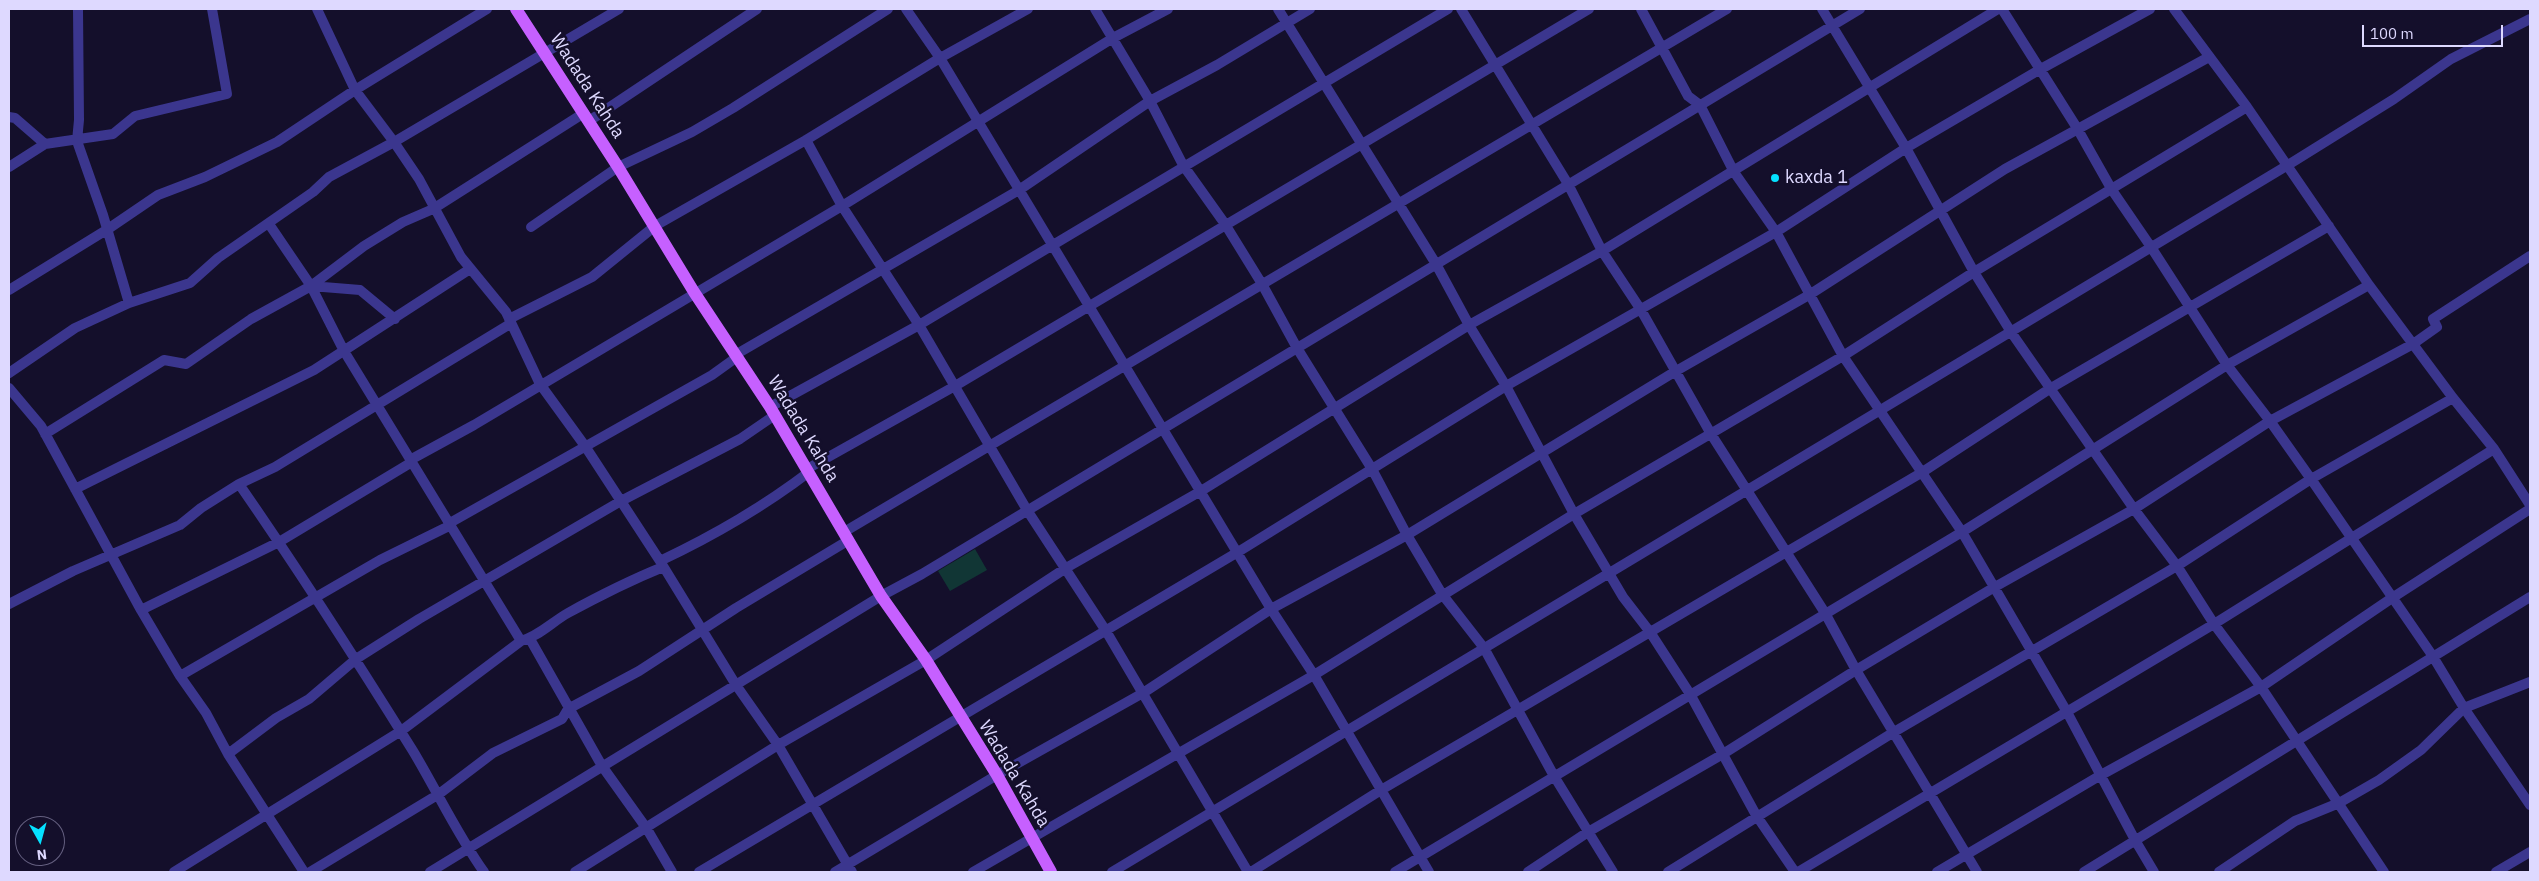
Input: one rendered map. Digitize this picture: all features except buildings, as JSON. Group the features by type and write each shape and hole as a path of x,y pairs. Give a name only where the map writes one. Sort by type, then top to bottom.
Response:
{"main road":[{"name":"Wadada Kahda","path":"516,9 587,117 694,292 773,411 881,596 926,660 997,775 1051,872"}],"street":[{"path":"78,9 79,120 77,141 108,229 129,303"},
{"path":"9,168 45,144 77,141 113,134 135,116 227,94 212,9"},
{"path":"317,9 354,90 394,142 419,179 450,240 470,269 500,303 540,384 585,446 662,564 736,685 778,745 850,868"},
{"path":"9,290 108,229 158,195 205,177 277,142 354,90 487,9"},
{"path":"9,373 75,328 129,303 190,283 218,258 313,192 329,177 394,142 619,9"},
{"path":"45,434 164,360 186,364 251,319 311,286 364,246 403,222 433,209 587,117 757,9"},
{"path":"531,227 618,167 692,132 888,9"},
{"path":"906,9 940,58 1053,244 1088,306 1271,609 1314,675 1430,872"},
{"path":"9,604 72,571 180,525 201,508 239,484 275,467 509,321 592,277 655,226 806,140 940,58 1028,9"},
{"path":"1095,9 1150,101 1183,165 1225,224 1262,284 1297,348 1335,406 1372,469 1407,535 1442,594 1484,648 1554,776 1612,872"},
{"path":"141,610 279,542 694,292 842,206 1113,38 1168,9"},
{"path":"1278,9 1436,264 1469,326 1506,386 1574,514 1610,572 1623,597 1650,632 1690,694 1756,815 1796,872 2214,624 2494,449"},
{"path":"180,676 380,560 449,525 712,375 736,356 1019,190 1150,101 1310,9"},
{"path":"228,754 276,718 309,699 356,659 483,580 621,502 740,439 773,411 1183,165 1324,84 1448,9"},
{"path":"1461,9 1493,65 1568,184 1602,251 1641,310 1711,434 1825,613 1856,670 1977,872"},
{"path":"174,872 401,732 526,640 567,614 662,564 729,525 781,494 808,470 955,386 1589,9"},
{"path":"1642,9 1688,96 1700,105 1734,172 1776,232 1843,356 1962,532 2031,653 2068,712 2135,840 2154,872"},
{"path":"310,872 439,794 493,753 562,719 568,709 638,671 988,446 1727,9"},
{"path":"1822,9 1906,148 1974,272 2011,332 2134,509 2177,566 2214,624 2261,687 2384,872"},
{"path":"430,872 881,596 922,574 1860,9"},
{"path":"575,872 647,829 778,745 926,660 1066,568 1200,490 1469,326 1602,251 1734,172 1869,86 2000,9 2077,128 2112,190 2151,247 2188,308 2226,365 2270,421 2311,479 2432,655 2464,708 2530,805"},
{"path":"699,872 1238,552 1506,386 1776,232 1906,148 2039,70 2150,9"},
{"path":"2174,9 2288,165 2369,285 2453,398 2494,449 2530,505"},
{"path":"1112,872 2288,165 2394,99 2451,59 2530,19"},
{"path":"835,872 850,868 997,775 1143,693 1271,609 1407,535 1676,371 1809,295 1941,212 2005,169 2209,57"},
{"path":"973,872 1314,675 1442,594 1843,356 1974,272 2247,107"},
{"path":"9,117 15,118 45,144"},
{"path":"806,140 842,206 919,325 988,446 1027,510 1106,631 1249,872 1381,790 1519,711 1921,473 2051,388 2329,226"},
{"path":"269,224 311,286 344,351 378,404 483,580 526,640 602,766 647,829 672,872"},
{"path":"1528,872 1588,832 1723,754 1856,670 1993,588 2134,509 2270,421 2413,344 2437,327 2433,319 2530,256"},
{"path":"75,489 218,420 314,370 470,269"},
{"path":"1395,872 1962,532 2226,365 2369,285"},
{"path":"311,286 360,290 395,319"},
{"path":"9,388 45,434 141,610 180,676 206,712 228,754 304,872"},
{"path":"1668,872 1756,815 1894,732 2177,566 2311,479 2453,398"},
{"path":"239,484 356,659 439,794 468,849 484,872"},
{"path":"1937,872 2101,775 2261,687 2392,598 2530,509"},
{"path":"2084,872 2432,655 2530,597"},
{"path":"2219,872 2295,822 2339,803 2379,780 2421,750 2464,708 2530,682"},
{"path":"2496,872 2530,852"}],"green space":[{"path":"975,549 987,570 950,591 938,571"}],"place":[{"name":"kaxda 1","path":"1775,178"}]}
